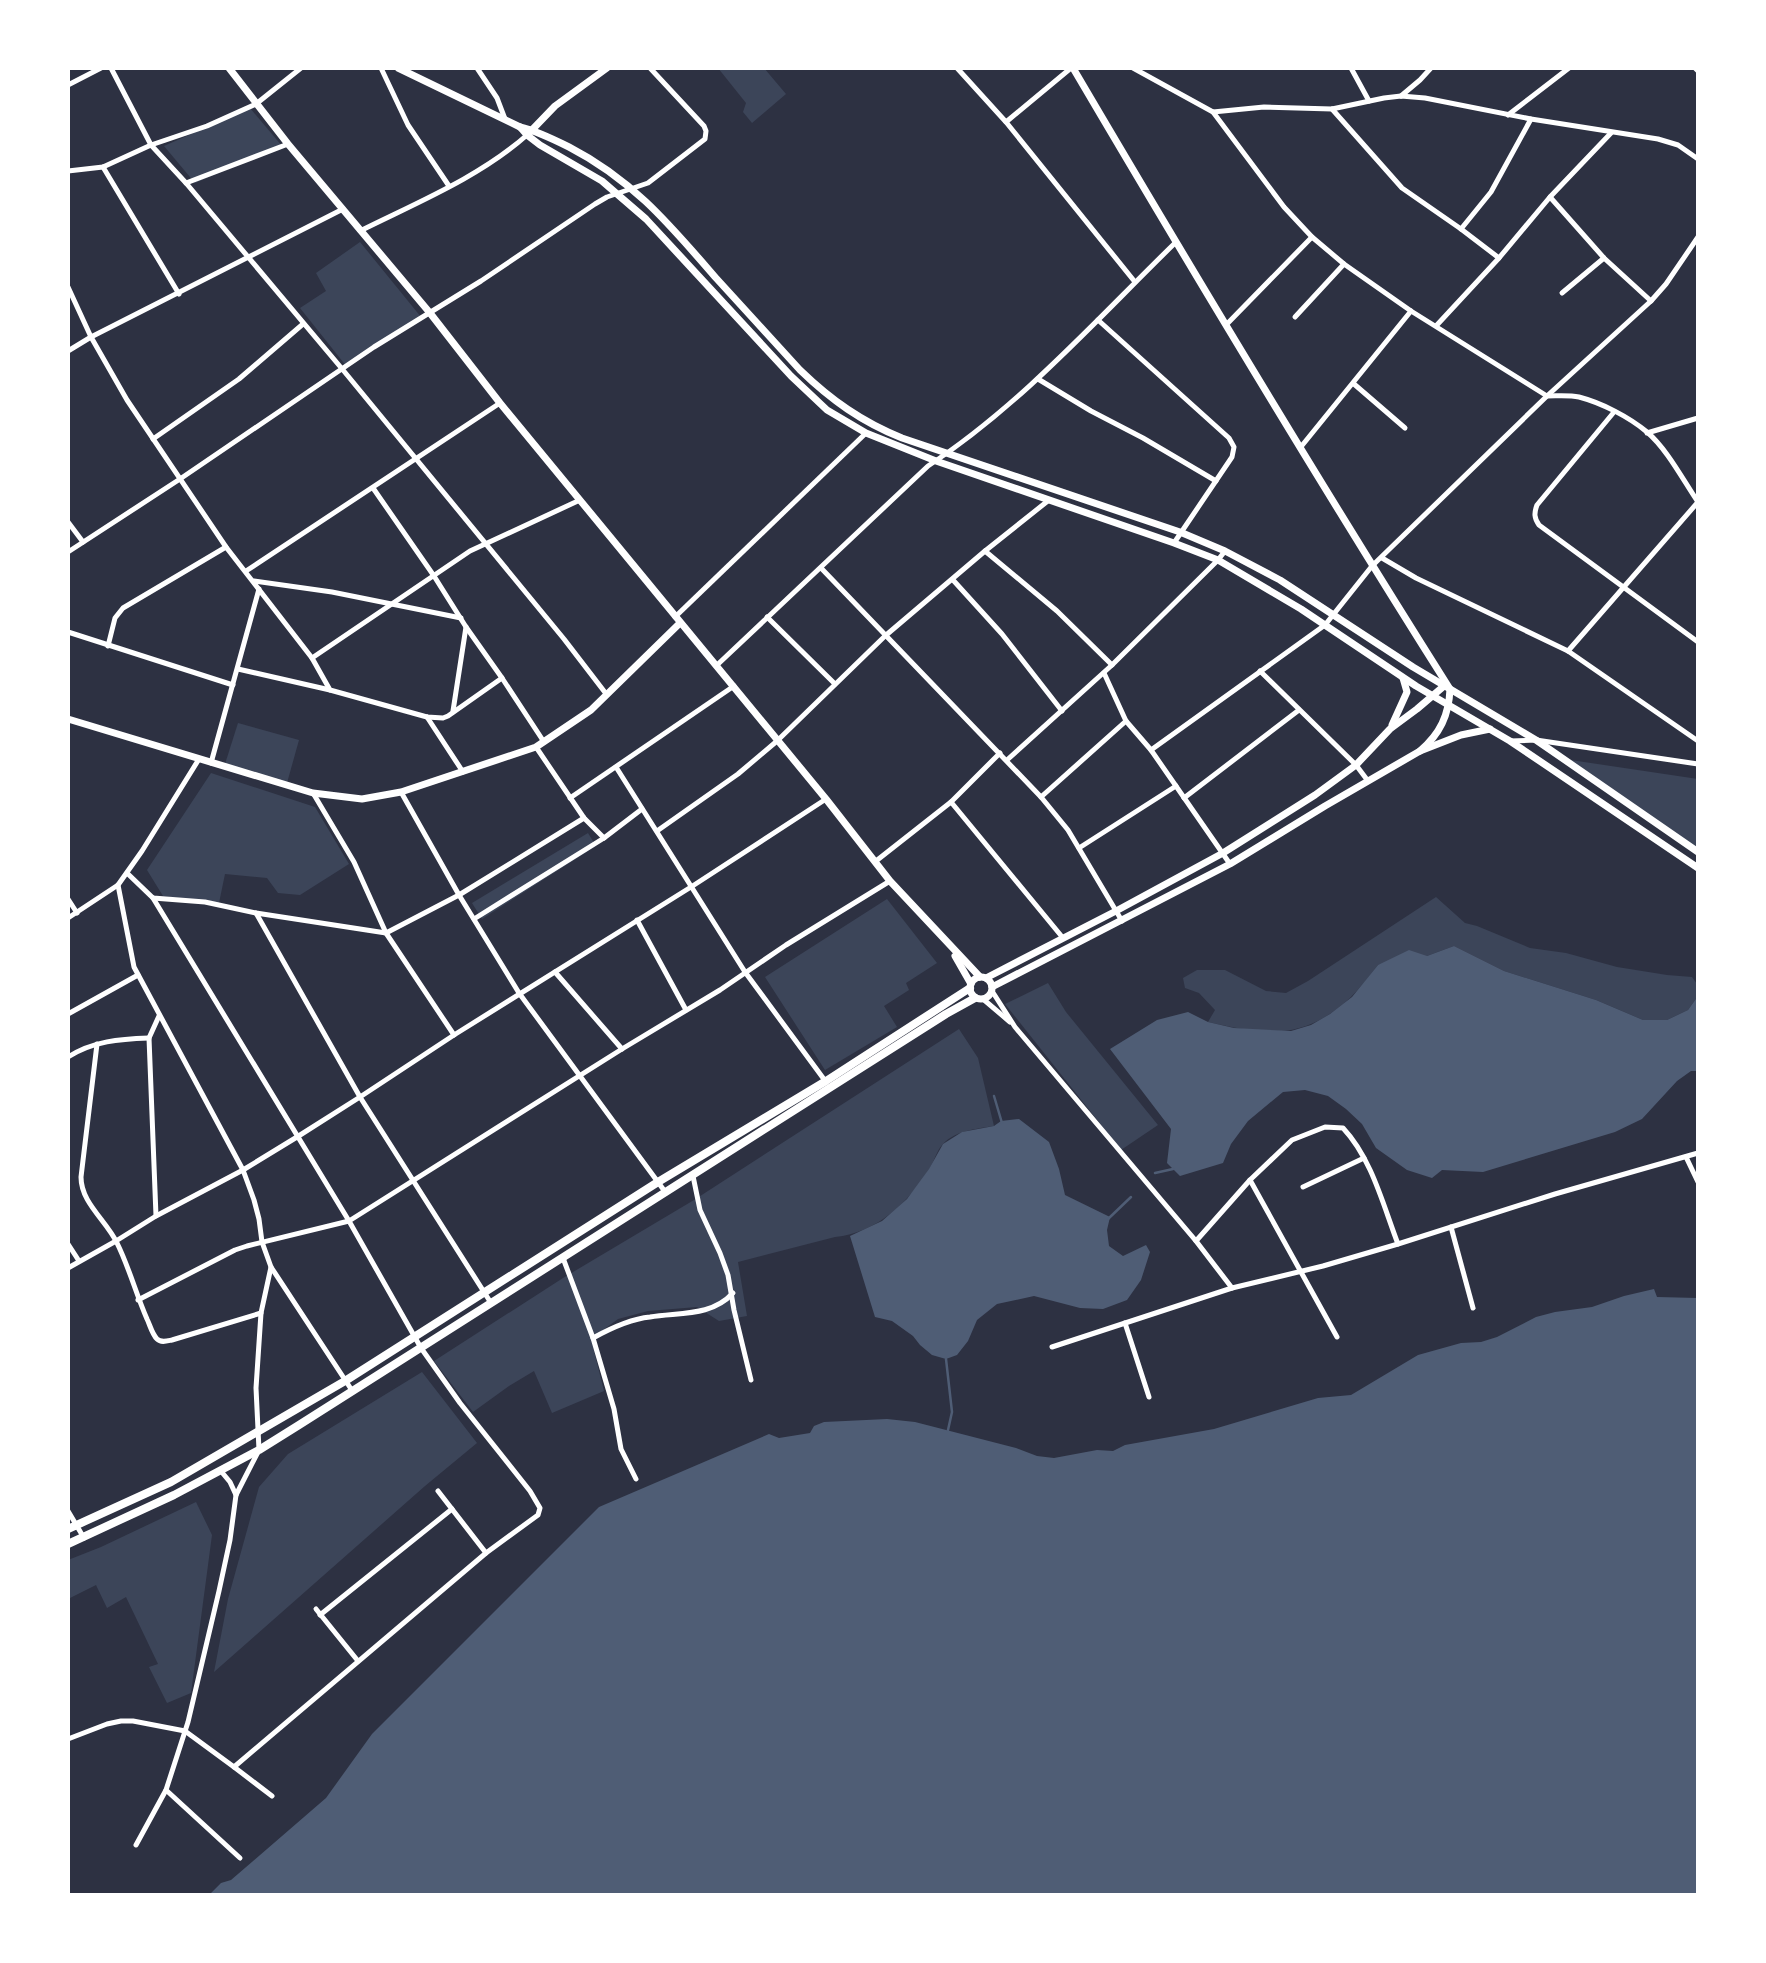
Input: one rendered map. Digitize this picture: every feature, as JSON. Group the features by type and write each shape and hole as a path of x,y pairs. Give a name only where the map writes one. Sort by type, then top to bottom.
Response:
{"main road":[{"path":"68,1544 174,1495 258,1450 353,1392 693,1176 896,1040 971,986"},
{"path":"896,1040 979,998"},
{"path":"72,1527 171,1482 258,1433 345,1381 658,1182 828,1085"}],"street":[{"path":"68,85 101,68"},
{"path":"111,68 151,145 187,183 564,639 607,695"},
{"path":"229,68 288,144 430,313 500,403 734,686 890,881 950,946 983,978 989,980 1015,1027 1196,1241 1232,1288"},
{"path":"68,170 103,167 151,145 207,126 256,104 301,68"},
{"path":"381,68 408,125 449,186"},
{"path":"398,68 530,132 585,155 612,172 656,210 800,370 834,401 878,428 1180,532 1225,551 1280,580 1447,688 1536,740 1698,852"},
{"path":"477,68 497,98 505,119"},
{"path":"360,231 449,186 506,152 555,106 607,68"},
{"path":"69,551 402,328 430,313 595,204 617,193 648,183 705,139 704,126 650,68"},
{"path":"957,68 1006,122 1135,282"},
{"path":"1006,122 1072,68 1175,243 1447,688 1450,705 1436,736 1420,751"},
{"path":"1133,68 1213,112 1284,207 1312,237 1345,264 1411,311 1547,396 1582,398 1614,412 1647,433 1677,470 1698,502 1568,651"},
{"path":"1351,68 1369,101"},
{"path":"1401,96 1431,68"},
{"path":"1508,115 1570,68"},
{"path":"1213,112 1264,107 1332,108 1401,96 1425,98 1508,115 1658,139 1678,145 1698,159"},
{"path":"1332,108 1402,188 1499,258"},
{"path":"1461,229 1491,192 1531,119"},
{"path":"530,132 617,193 646,219 791,376 827,410 866,433 936,461 1218,560 1301,609 1433,696 1510,741 1698,868"},
{"path":"1436,326 1499,258 1549,197 1611,133"},
{"path":"187,183 288,144"},
{"path":"103,167 179,294"},
{"path":"1549,197 1604,258 1651,301"},
{"path":"68,351 343,209"},
{"path":"1226,325 1312,237"},
{"path":"1151,750 1325,625 1372,566 1547,396 1651,301 1698,237"},
{"path":"716,666 928,466 949,453 1038,379 1175,243"},
{"path":"1562,293 1604,258"},
{"path":"1296,317 1345,264"},
{"path":"68,287 91,337 127,400 226,547 312,658 330,690"},
{"path":"1300,448 1411,311"},
{"path":"1098,320 1229,438 1234,447 1234,452 1216,481 1174,543"},
{"path":"153,439 239,379 303,324"},
{"path":"1038,379 1216,481"},
{"path":"1354,384 1405,428"},
{"path":"827,410 834,401"},
{"path":"246,570 500,403"},
{"path":"1614,412 1537,505 1534,514 1539,525 1698,642"},
{"path":"1647,433 1698,418"},
{"path":"68,719 313,793 362,799 401,792 536,747 591,710 607,695 678,620 866,433"},
{"path":"373,488 544,742"},
{"path":"312,658 457,559 580,499"},
{"path":"657,831 738,774 885,636 1049,500"},
{"path":"68,522 83,542"},
{"path":"108,646 115,618 123,608 226,547"},
{"path":"985,551 1056,611 1112,665"},
{"path":"1007,760 1104,673 1225,551"},
{"path":"1382,558 1416,578 1568,651 1698,741"},
{"path":"821,568 1041,797 1068,830 1122,921"},
{"path":"953,580 1002,634 1062,711"},
{"path":"254,581 332,592 461,618"},
{"path":"211,763 258,589"},
{"path":"1301,609 1309,600"},
{"path":"767,617 835,684"},
{"path":"453,711 466,627"},
{"path":"68,632 233,685"},
{"path":"238,669 330,690 427,717 443,718 502,678"},
{"path":"1260,671 1356,765 1368,781"},
{"path":"1104,673 1126,721 1151,750 1230,864"},
{"path":"1390,729 1407,692 1403,677"},
{"path":"570,799 734,686"},
{"path":"971,986 973,981 1116,911 1223,853 1315,795 1356,765 1390,729 1447,688"},
{"path":"1184,798 1299,710"},
{"path":"427,717 463,772"},
{"path":"1041,797 1126,721"},
{"path":"1691,735 1698,727"},
{"path":"979,998 990,995 992,989 1230,864 1420,751 1490,729"},
{"path":"1510,741 1536,740 1698,764"},
{"path":"536,747 584,818 604,838"},
{"path":"876,862 951,802 1000,753"},
{"path":"68,918 118,885 199,759"},
{"path":"616,767 745,972 828,1085"},
{"path":"1079,848 1176,786"},
{"path":"401,792 459,895 519,993 666,1193"},
{"path":"313,793 354,862 386,933 454,1035"},
{"path":"68,1268 298,1137 519,993 691,887 826,799"},
{"path":"951,802 1063,938"},
{"path":"474,919 604,838 642,809"},
{"path":"153,898 205,902 256,913 386,933 459,895 584,818"},
{"path":"127,873 153,898 349,1221 421,1348 530,1491 540,1508 538,1515 486,1553 234,1767"},
{"path":"138,1300 235,1250 349,1221 890,881"},
{"path":"118,885 132,959 138,975 243,1170 254,1200 262,1242 271,1267 353,1392"},
{"path":"68,899 77,913"},
{"path":"256,913 360,1097 492,1304"},
{"path":"637,920 686,1010"},
{"path":"950,946 979,998 1015,1027"},
{"path":"555,972 622,1049"},
{"path":"68,1014 138,975"},
{"path":"156,1216 149,1038 159,1016"},
{"path":"68,1057 97,1044 149,1038"},
{"path":"97,1044 81,1186 116,1241 154,1334 163,1342 261,1313"},
{"path":"1196,1241 1250,1180 1292,1140 1325,1127 1343,1128 1355,1141 1364,1157 1398,1244"},
{"path":"1052,1348 1232,1288 1398,1244 1555,1194 1698,1153"},
{"path":"1304,1187 1364,1157"},
{"path":"1686,1157 1698,1182"},
{"path":"693,1176 700,1210 725,1264 751,1380"},
{"path":"1250,1180 1337,1337"},
{"path":"1451,1227 1472,1307"},
{"path":"68,1244 79,1261"},
{"path":"563,1258 593,1338 617,1421 621,1449 636,1479"},
{"path":"136,1845 166,1790 185,1731 219,1591 236,1495 258,1450 256,1388 261,1313 271,1267"},
{"path":"593,1338 629,1321 706,1310 724,1302 733,1293"},
{"path":"1125,1323 1149,1397"},
{"path":"219,1470 230,1482 236,1495"},
{"path":"438,1491 486,1553"},
{"path":"320,1615 452,1510"},
{"path":"68,1511 72,1527 84,1538"},
{"path":"316,1609 358,1661"},
{"path":"68,1739 121,1721 185,1731 272,1796"},
{"path":"166,1790 240,1858"}],"shaded area":[{"path":"718,68 764,68 786,94 752,123 743,112 746,103"},
{"path":"250,108 282,146 195,183 164,146"},
{"path":"360,242 421,317 347,367 300,308 326,291 316,273"},
{"path":"238,723 299,740 287,783 225,764"},
{"path":"1564,759 1698,779 1698,849 1631,802"},
{"path":"211,773 315,807 349,864 300,895 278,893 267,878 225,874 219,903 163,896 147,870"},
{"path":"588,833 596,846 482,919 472,903"},
{"path":"1436,897 1465,923 1530,948 1566,953 1617,967 1692,977 1697,984 1698,996 1688,1010 1667,1020 1643,1020 1596,1000 1504,971 1454,946 1427,956 1378,965 1354,994 1333,1012 1316,1022 1283,1031 1248,1030 1208,1022 1215,1010 1199,993 1185,988 1183,978 1197,970 1225,970 1266,991 1286,993"},
{"path":"887,899 937,963 906,983 909,990 884,1006 897,1027 825,1070 765,977"},
{"path":"1454,946 1504,971 1596,1000 1643,1020 1667,1020 1688,1010 1698,996 1698,1071 1691,1071 1677,1081 1642,1119 1615,1132 1483,1172 1442,1170 1432,1178 1407,1170 1376,1148 1362,1124 1346,1109 1328,1096 1305,1090 1283,1092 1248,1121 1231,1144 1223,1163 1180,1176 1167,1163 1171,1129 1110,1049 1157,1020 1188,1012 1208,1022 1234,1028 1291,1031 1311,1025 1330,1014 1352,997 1378,965 1409,950 1427,956"},
{"path":"1048,983 1066,1012 1158,1125 1121,1150 1005,1004"},
{"path":"959,1029 978,1058 994,1126 967,1131 948,1139 941,1146 922,1181 902,1204 865,1229 738,1262 747,1316 719,1321 697,1307 648,1311 618,1319 591,1339 604,1391 552,1413 534,1371 473,1412 434,1361 563,1278 694,1200"},
{"path":"1019,1119 1049,1142 1065,1195 1110,1217 1107,1230 1109,1246 1123,1256 1146,1245 1150,1252 1141,1280 1127,1300 1103,1309 1080,1308 1034,1296 997,1304 977,1320 968,1341 957,1355 946,1359 932,1355 913,1336 892,1321 875,1317 850,1236 882,1221 907,1199 943,1144 962,1132"},
{"path":"1654,1289 1657,1297 1698,1298 1698,1895 209,1895 221,1883 231,1880 326,1798 372,1734 599,1507 769,1434 779,1438 810,1433 814,1426 824,1422 887,1419 915,1422 1037,1456 1054,1458 1097,1450 1113,1451 1125,1445 1214,1429 1318,1398 1351,1395 1418,1355 1461,1343 1481,1342 1497,1337 1536,1317 1592,1307"},
{"path":"422,1372 477,1443 214,1672 228,1599 259,1487 288,1454"},
{"path":"196,1502 212,1535 191,1693 167,1703 149,1667 158,1664 126,1597 107,1608 96,1585 68,1599 68,1560"}],"waterway":[{"path":"994,1096 1002,1123"},
{"path":"1155,1173 1173,1169"},
{"path":"1108,1219 1131,1197"},
{"path":"946,1359 952,1412 948,1430"}]}
